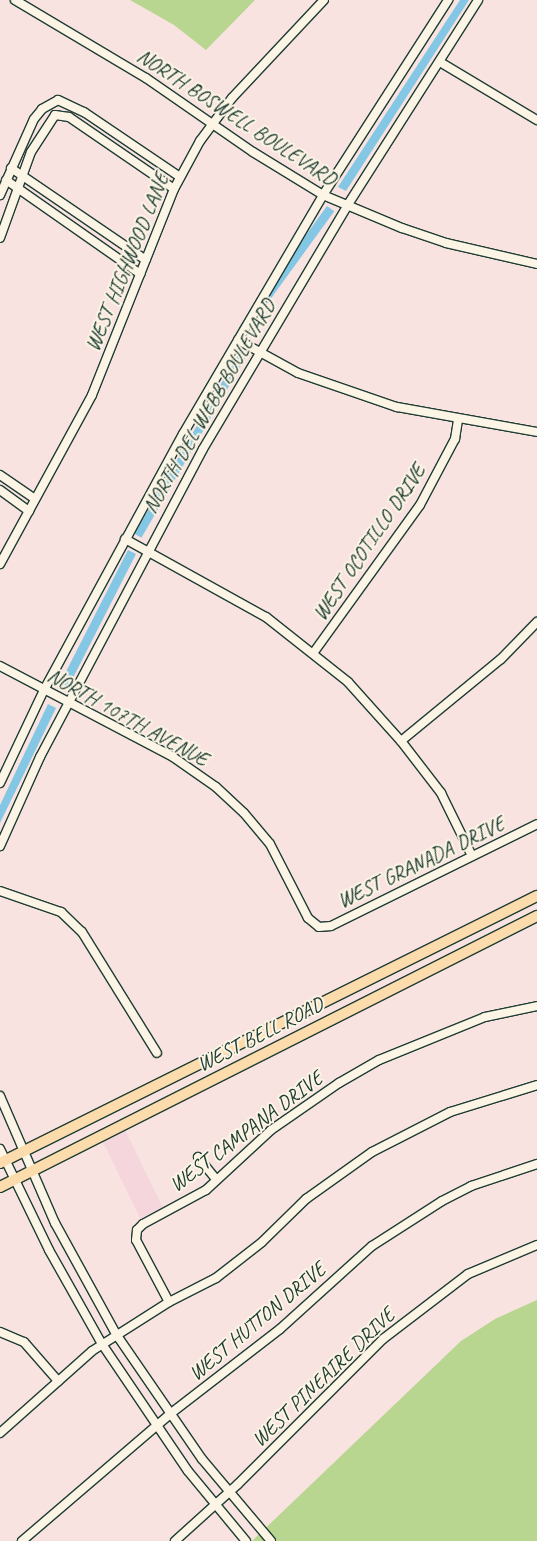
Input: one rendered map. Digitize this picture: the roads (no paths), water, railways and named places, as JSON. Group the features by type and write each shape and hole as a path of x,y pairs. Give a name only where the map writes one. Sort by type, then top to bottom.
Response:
{"main road":[{"name":"WEST BELL ROAD","path":"3,1161 537,896"},
{"name":"WEST BELL ROAD","path":"0,1186 537,916"}],"street":[{"name":"NORTH BOSWELL BOULEVARD","path":"15,0 138,73 212,124 323,195 347,206 446,243 537,262"},
{"name":"WEST HIGHWOOD LANE","path":"0,564 92,395 180,177 212,124 324,0"},
{"name":"NORTH DEL WEBB BOULEVARD","path":"0,783 44,690 125,538 238,340 323,195 448,0"},
{"name":"NORTH DEL WEBB BOULEVARD","path":"0,846 68,703 147,552 259,352 347,206 478,0"},
{"path":"440,62 537,120"},
{"path":"0,195 10,168 34,119 42,108 58,100 84,112 180,177"},
{"path":"0,238 22,175 50,118 62,114 174,189"},
{"path":"10,168 146,260"},
{"path":"6,180 140,274"},
{"path":"238,340 298,373 396,408 537,432"},
{"name":"WEST OCOTILLO DRIVE","path":"314,652 420,505 455,439 458,420"},
{"path":"0,475 35,499"},
{"path":"0,490 29,511"},
{"path":"125,538 147,552 253,609 314,652 348,682 401,741 441,793 472,856"},
{"path":"401,741 501,659 537,622"},
{"name":"NORTH 107TH AVENUE","path":"0,666 180,761 232,801 270,844 308,918 319,927"},
{"name":"WEST GRANADA DRIVE","path":"319,927 331,926 537,824"},
{"path":"0,891 62,912 82,932 157,1053"},
{"name":"WEST CAMPANA DRIVE","path":"169,1302 136,1240 137,1230 206,1190 270,1130 339,1083 379,1060 484,1017 537,1006"},
{"path":"0,1433 102,1344 169,1302 216,1278 262,1242 306,1199 372,1152 450,1112 537,1085"},
{"path":"0,1096 2,1105 24,1150 31,1171 116,1334 170,1414 228,1493 271,1541"},
{"path":"0,1149 3,1161 102,1344 155,1426 215,1505 246,1541"},
{"path":"198,1157 216,1179"},
{"name":"WEST HUTTON DRIVE","path":"22,1541 155,1426 280,1329 372,1246 415,1216 471,1186 537,1164"},
{"name":"WEST PINEAIRE DRIVE","path":"175,1541 228,1493 383,1338 468,1274 537,1245"},
{"path":"0,1332 24,1342 58,1382"}],"water":[{"path":"460,0 469,0 346,191 338,187"},
{"path":"327,206 334,211 246,333 239,327"},
{"path":"240,351 247,355 141,538 135,534"},
{"path":"128,550 136,554 67,690 59,686"},
{"path":"48,704 56,708 0,823 0,805"}]}
